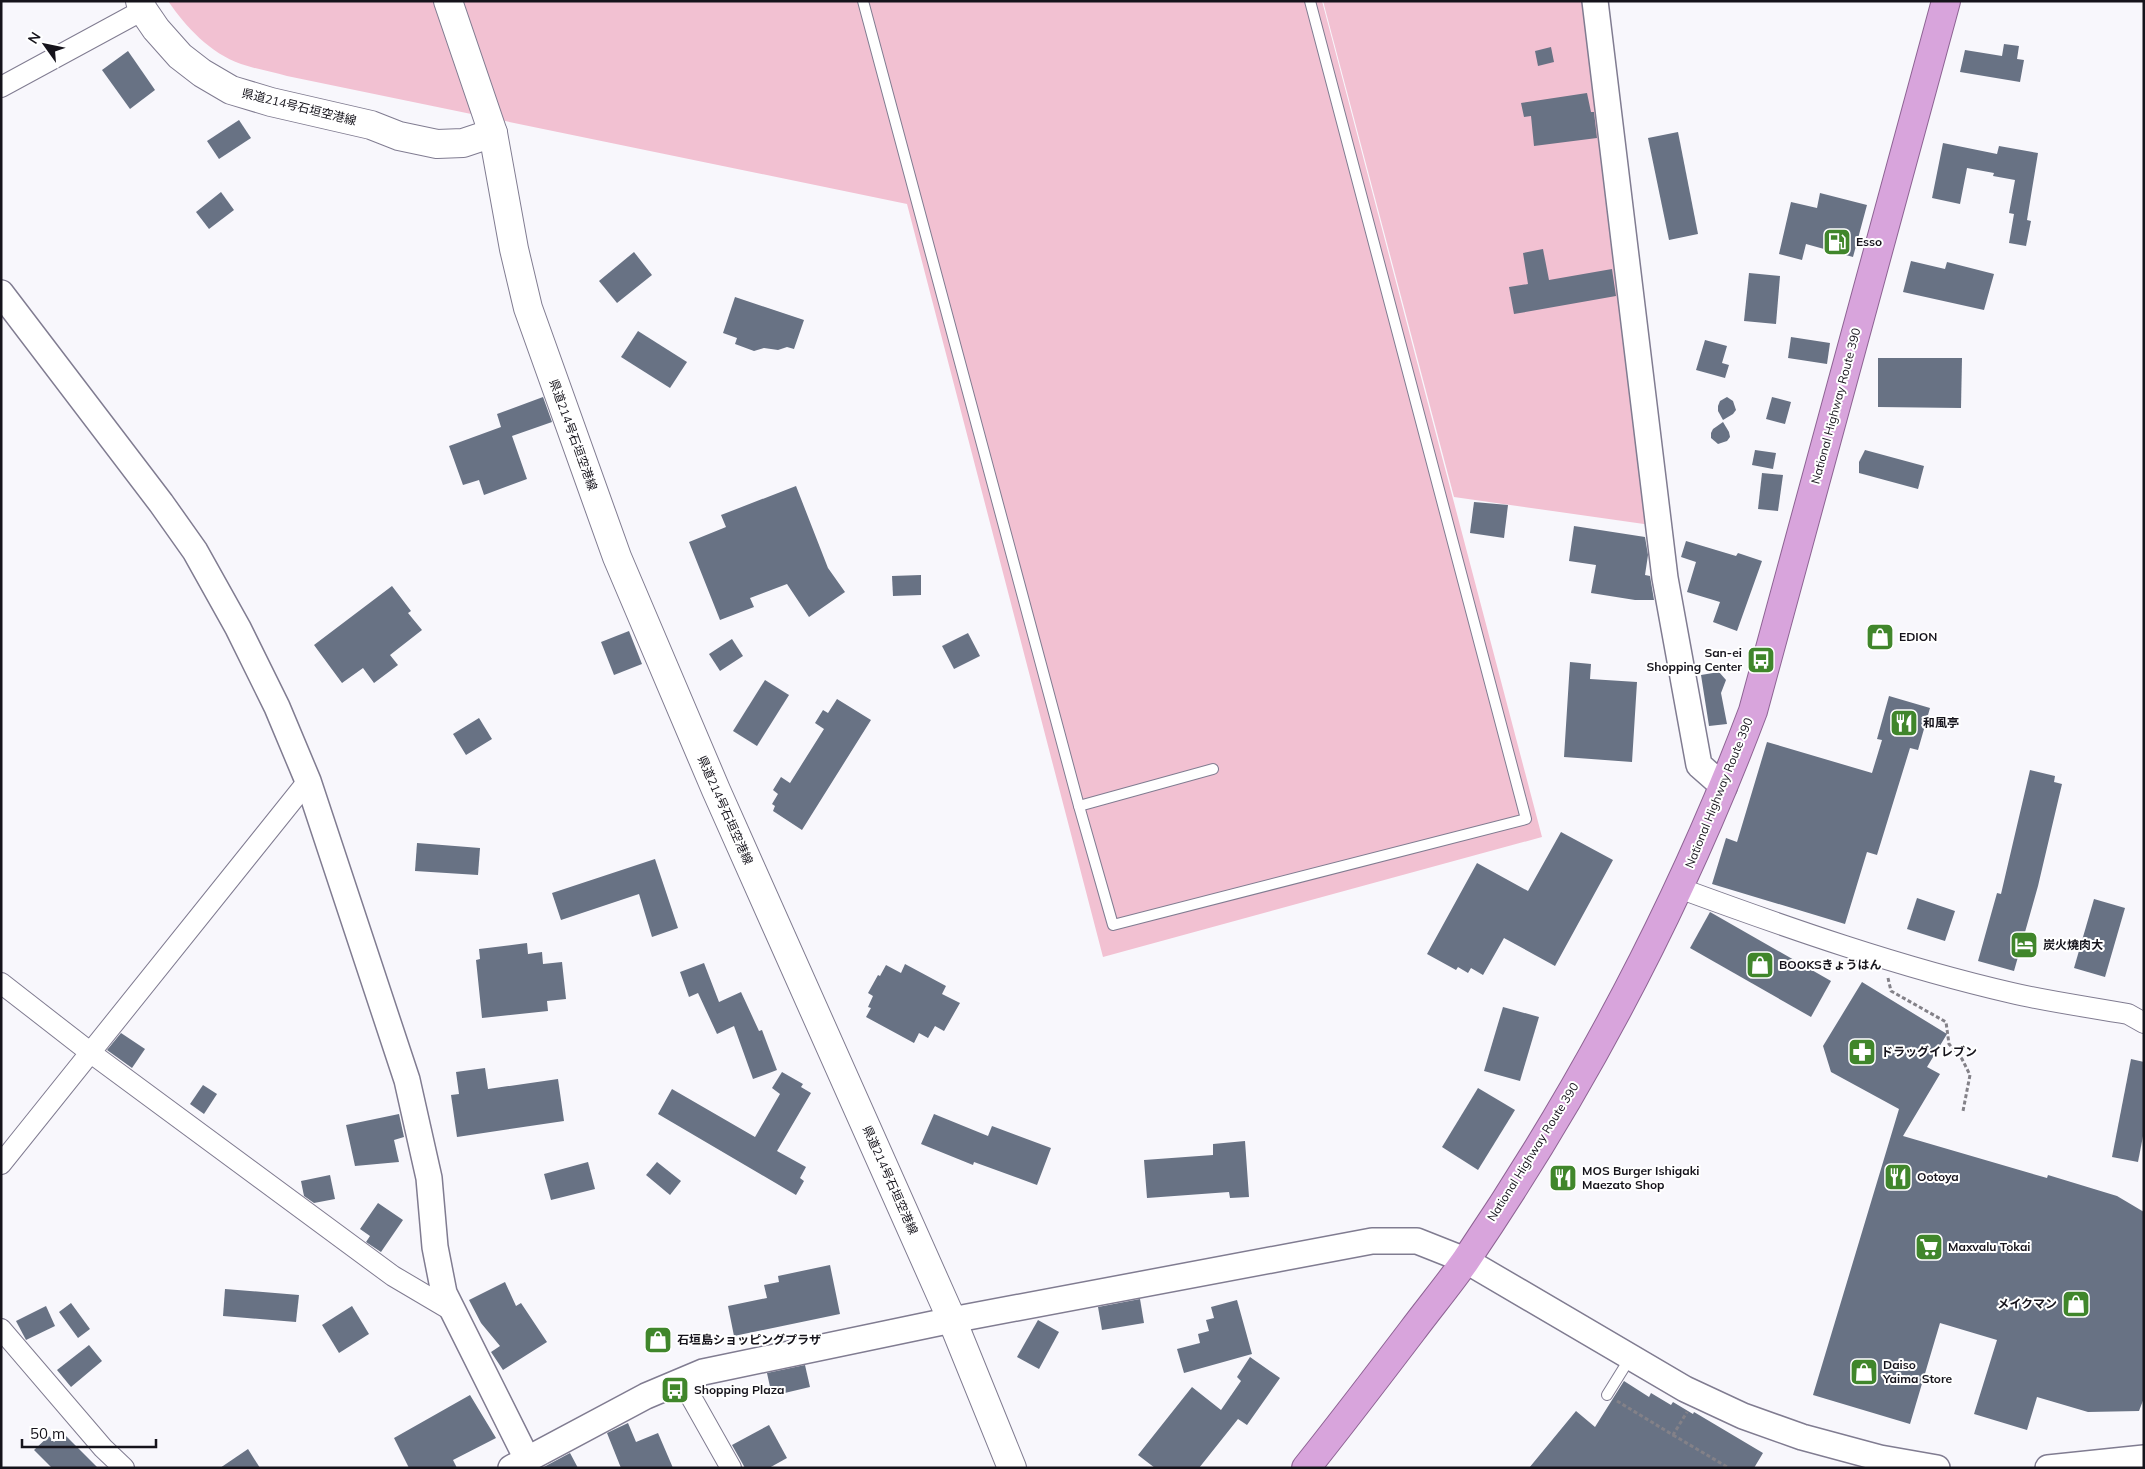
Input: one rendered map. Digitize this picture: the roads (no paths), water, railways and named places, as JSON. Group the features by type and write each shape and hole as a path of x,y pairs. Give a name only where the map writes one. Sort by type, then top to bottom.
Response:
{"highway":[{"name":"National Highway Route 390","path":"1306,1468 1465,1260 1538,1147 1603,1038 1679,888 1724,787 1753,711 1946,1"}],"main road":[{"name":"県道214号石垣空港線","path":"448,1 493,133 514,250 528,308 617,557 716,790 952,1320 1012,1468"},
{"name":"県道214号石垣空港線","path":"142,6 156,29 180,56 202,73 231,90 271,102 370,125 399,136 437,144 463,143 493,133"}],"street":[{"path":"1595,1 1665,578 1699,765 1724,787"},
{"path":"1,86 142,6"},
{"path":"1,293 161,503 195,551 238,628 277,707 308,781 407,1080 429,1178 435,1247 444,1293 523,1465 646,1396 703,1372 952,1320 1372,1241 1417,1241 1465,1260 1631,1357 1698,1394 1743,1416 1802,1437 1880,1458 1937,1468"},
{"path":"1,1164 308,781"},
{"path":"1679,888 1762,918 1884,958 2013,994 2128,1014 2144,1023"},
{"path":"1,983 91,1053 393,1276 454,1312"},
{"path":"1,1329 103,1448 124,1468"},
{"path":"682,1381 731,1468"},
{"path":"2048,1468 2144,1458"}],"lane":[{"path":"863,1 1079,806 1113,925 1526,819 1310,1"},
{"path":"1079,806 1213,769"},
{"path":"1607,1395 1631,1357"}],"place":[{"name":"Esso","path":"1837,242"},
{"name":"EDION","path":"1880,637"},
{"name":"San-ei Shopping Center","path":"1761,660"},
{"name":"和風亭","path":"1904,723"},
{"name":"炭火燒肉大","path":"2024,945"},
{"name":"BOOKSきょうはん","path":"1760,965"},
{"name":"ドラッグイレブン","path":"1862,1052"},
{"name":"Ootoya","path":"1898,1177"},
{"name":"MOS Burger Ishigaki Maezato Shop","path":"1563,1178"},
{"name":"Maxvalu Tokai","path":"1929,1247"},
{"name":"メイクマン","path":"2076,1304"},
{"name":"石垣島ショッピングプラザ","path":"658,1340"},
{"name":"Daiso Yaima Store","path":"1864,1372"},
{"name":"Shopping Plaza","path":"675,1390"}]}
